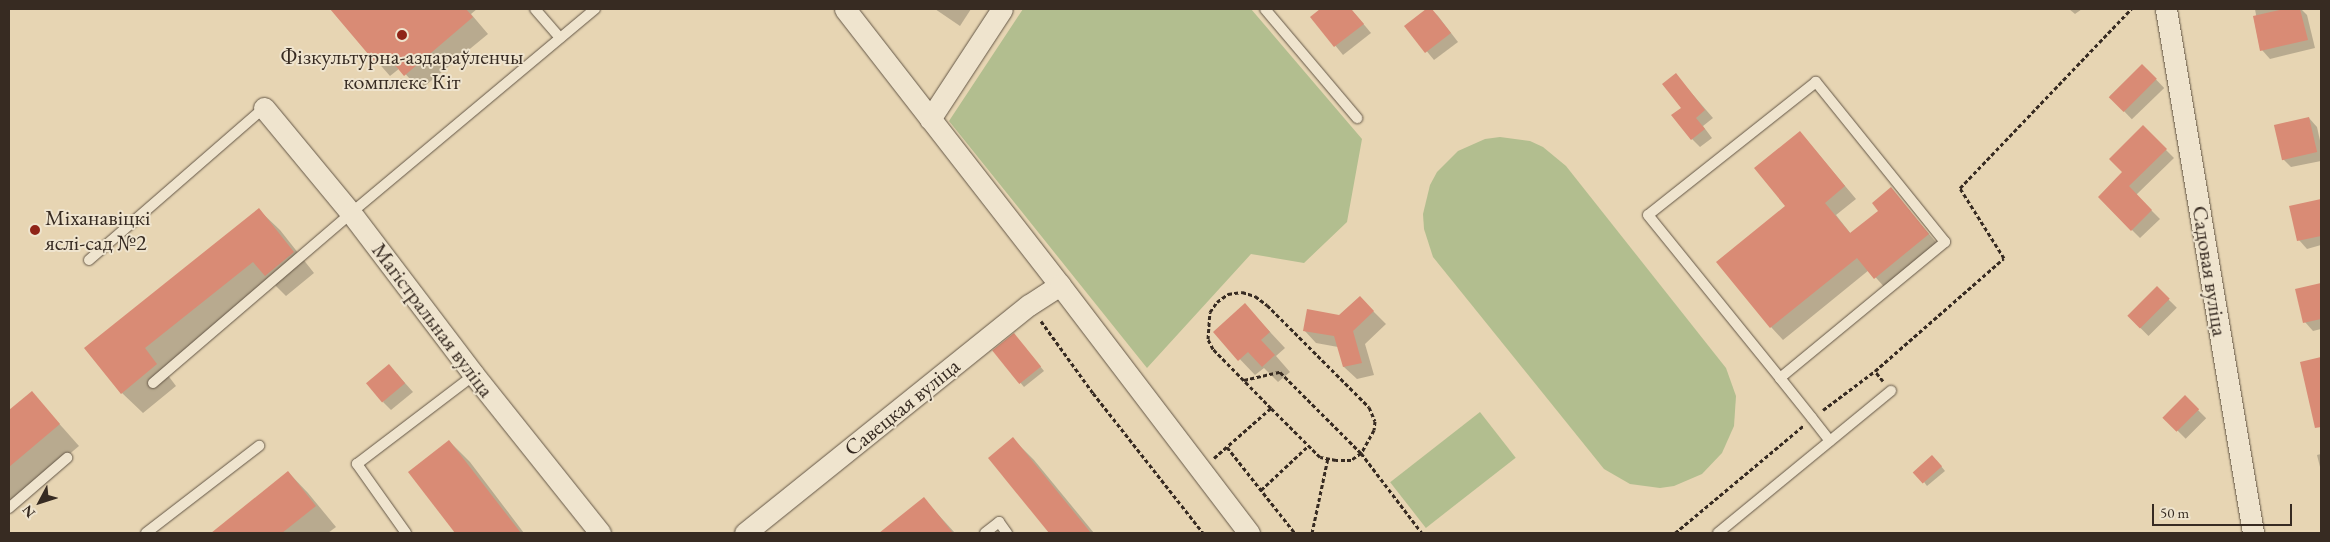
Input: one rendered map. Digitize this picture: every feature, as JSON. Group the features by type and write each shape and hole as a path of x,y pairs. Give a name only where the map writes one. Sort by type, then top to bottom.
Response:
{"street":[{"path":"845,9 1060,285 1249,533"},
{"path":"930,119 1002,9"},
{"name":"Садовая вуліца","path":"2166,9 2253,533"},
{"name":"Магістральная вуліца","path":"264,108 351,213 474,375 600,533"},
{"name":"Савецкая вуліца","path":"745,533 1029,305 1060,285"}],"lane":[{"path":"535,9 560,38"},
{"path":"154,383 351,213 595,9"},
{"path":"1266,9 1356,118"},
{"path":"1780,378 1944,242 1816,82 1648,215 1830,441"},
{"path":"89,260 264,108"},
{"path":"406,533 357,464 474,375"},
{"path":"1718,533 1891,391"},
{"path":"146,533 259,446"},
{"path":"9,508 67,458"},
{"path":"985,533 999,522 1007,533"}],"path":[{"path":"1675,533 1812,418 1875,370 2004,258 1960,188 2131,9"},
{"path":"1242,292 1255,296 1267,305 1369,407 1375,421 1374,430 1361,454 1351,460 1320,457 1271,408 1213,349 1208,339 1210,312 1217,302 1228,294 1242,292"},
{"path":"1029,305 1093,393 1203,533"},
{"path":"1875,370 1891,391"},
{"path":"1244,380 1280,372 1361,454 1422,533"},
{"path":"1201,470 1271,408"},
{"path":"1261,490 1308,446"},
{"path":"1227,447 1295,533"},
{"path":"1312,533 1328,458"}],"green space":[{"path":"1023,9 1251,9 1362,139 1347,222 1304,263 1251,254 1147,368 949,121"},
{"path":"1500,137 1530,141 1543,147 1566,166 1726,368 1736,396 1734,426 1722,453 1702,474 1674,486 1660,488 1630,484 1604,469 1433,257 1424,229 1423,214 1430,185 1437,172 1458,151 1485,139"},
{"path":"1480,412 1516,458 1426,528 1390,482"}],"building":[{"name":"Фізкультурна-аздараўленчы комплекс Кіт","path":"330,9 466,9 473,17 404,76 385,53 374,61"},
{"path":"1320,9 1351,9 1364,24 1334,47 1310,17"},
{"path":"1426,9 1432,9 1451,33 1425,53 1404,26"},
{"path":"2284,9 2300,9 2308,40 2260,51 2253,16"},
{"path":"2142,64 2157,79 2124,112 2109,97"},
{"path":"1676,73 1705,110 1696,118 1705,129 1691,140 1671,115 1681,108 1662,84"},
{"path":"2309,117 2317,152 2282,160 2274,125"},
{"path":"2143,125 2167,149 2129,186 2152,210 2131,231 2098,197 2122,172 2109,159"},
{"path":"1800,131 1845,186 1825,203 1850,233 1878,211 1872,203 1891,187 1929,234 1874,279 1857,258 1770,328 1716,262 1785,206 1754,168"},
{"path":"2321,199 2321,236 2297,241 2289,206"},
{"path":"259,208 294,252 265,276 253,262 145,348 157,364 121,394 84,348"},
{"path":"2321,283 2321,319 2303,323 2295,289"},
{"path":"2157,286 2170,299 2140,328 2127,316"},
{"path":"1360,296 1374,311 1353,331 1362,363 1343,367 1334,336 1303,331 1307,309 1339,315"},
{"path":"1245,303 1270,332 1261,340 1275,355 1262,367 1248,352 1238,361 1213,332"},
{"path":"1014,333 1041,366 1019,384 992,351"},
{"path":"2321,357 2321,427 2315,428 2300,362"},
{"path":"389,364 405,383 382,402 366,383"},
{"path":"32,391 60,424 9,467 9,410"},
{"path":"2185,395 2199,409 2177,432 2162,418"},
{"path":"1013,437 1091,533 1049,533 988,458"},
{"path":"449,440 521,533 455,533 408,472"},
{"path":"1932,455 1942,466 1923,484 1913,472"},
{"path":"288,471 316,506 282,533 211,533"},
{"path":"924,497 953,533 879,533"}],"place":[{"name":"Фізкультурна-аздараўленчы комплекс Кіт","path":"402,35"},
{"name":"Міханавіцкі яслі-сад №2","path":"35,230"}]}
